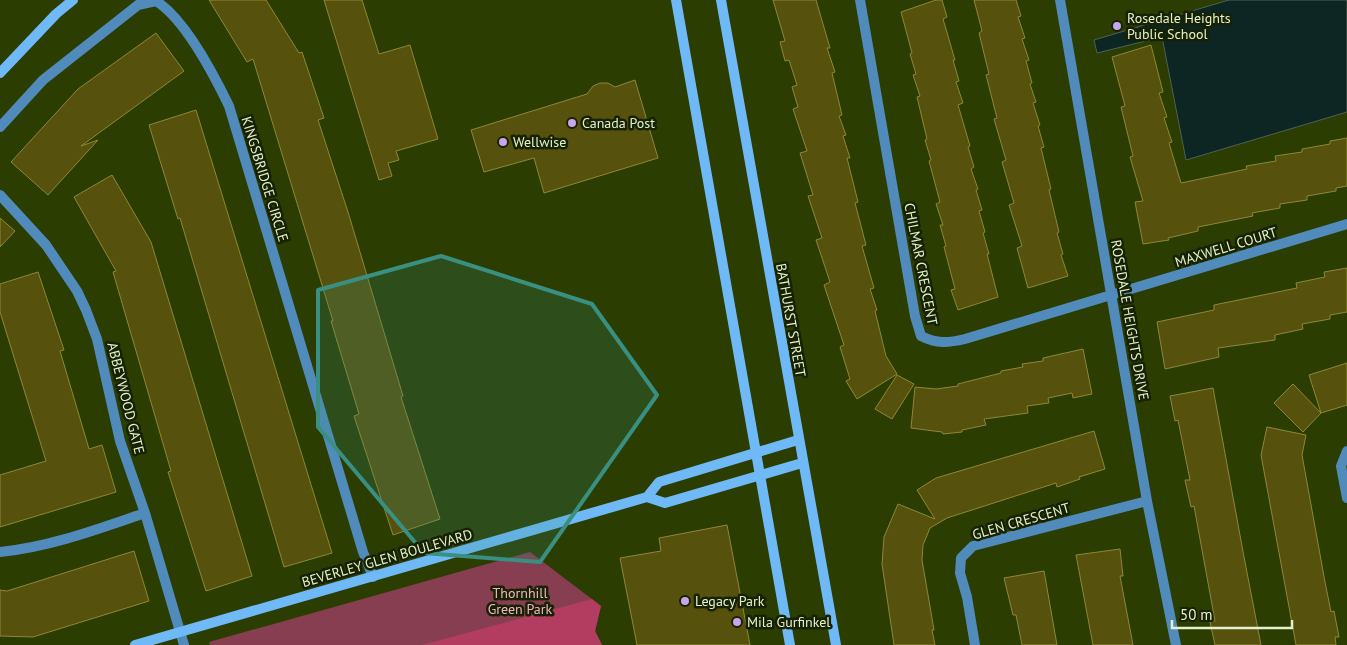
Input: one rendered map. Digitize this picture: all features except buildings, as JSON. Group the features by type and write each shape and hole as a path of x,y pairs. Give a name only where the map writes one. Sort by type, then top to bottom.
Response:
{"main road":[{"path":"0,73 56,14 73,0"},
{"path":"676,0 790,645"},
{"name":"BATHURST STREET","path":"721,0 802,463 836,645"},
{"name":"BEVERLEY GLEN BOULEVARD","path":"135,645 647,497 659,482 798,440"},
{"name":"BEVERLEY GLEN BOULEVARD","path":"647,497 665,504 802,463"}],"street":[{"name":"CHILMAR CRESCENT","path":"860,0 915,316 921,336 931,341 945,344 1113,296"},
{"name":"ROSEDALE HEIGHTS DRIVE","path":"1060,0 1113,296 1147,501 1176,645"},
{"name":"KINGSBRIDGE CIRCLE","path":"0,127 43,80 138,5 156,1 175,16 210,70 229,106 373,577"},
{"name":"ABBEYWOOD GATE","path":"0,195 46,245 77,291 86,310 97,340 120,441 145,513 184,645"},
{"name":"MAXWELL COURT","path":"1113,296 1347,224"},
{"path":"1347,451 1341,466 1347,498"},
{"name":"GLEN CRESCENT","path":"975,645 960,572 961,558 973,546 1147,501"},
{"path":"0,552 25,550 145,513"}],"highlighted area":[{"path":"441,256 592,304 657,395 540,562 424,553 318,427 318,290"}],"green space":[{"name":"Thornhill Green Park","path":"530,552 601,606 595,631 602,645 210,645 209,642"}],"shaded area":[{"path":"592,599 601,606 595,631 602,645 422,645"}],"water":[{"path":"1229,0 1347,0 1347,112 1186,160 1162,37 1097,53 1094,40"}],"place":[{"name":"Rosedale Heights Public School","path":"1117,26"},
{"name":"Canada Post","path":"572,123"},
{"name":"Wellwise","path":"503,142"},
{"name":"Legacy Park","path":"685,601"},
{"name":"Mila Gurfinkel","path":"737,622"}]}
